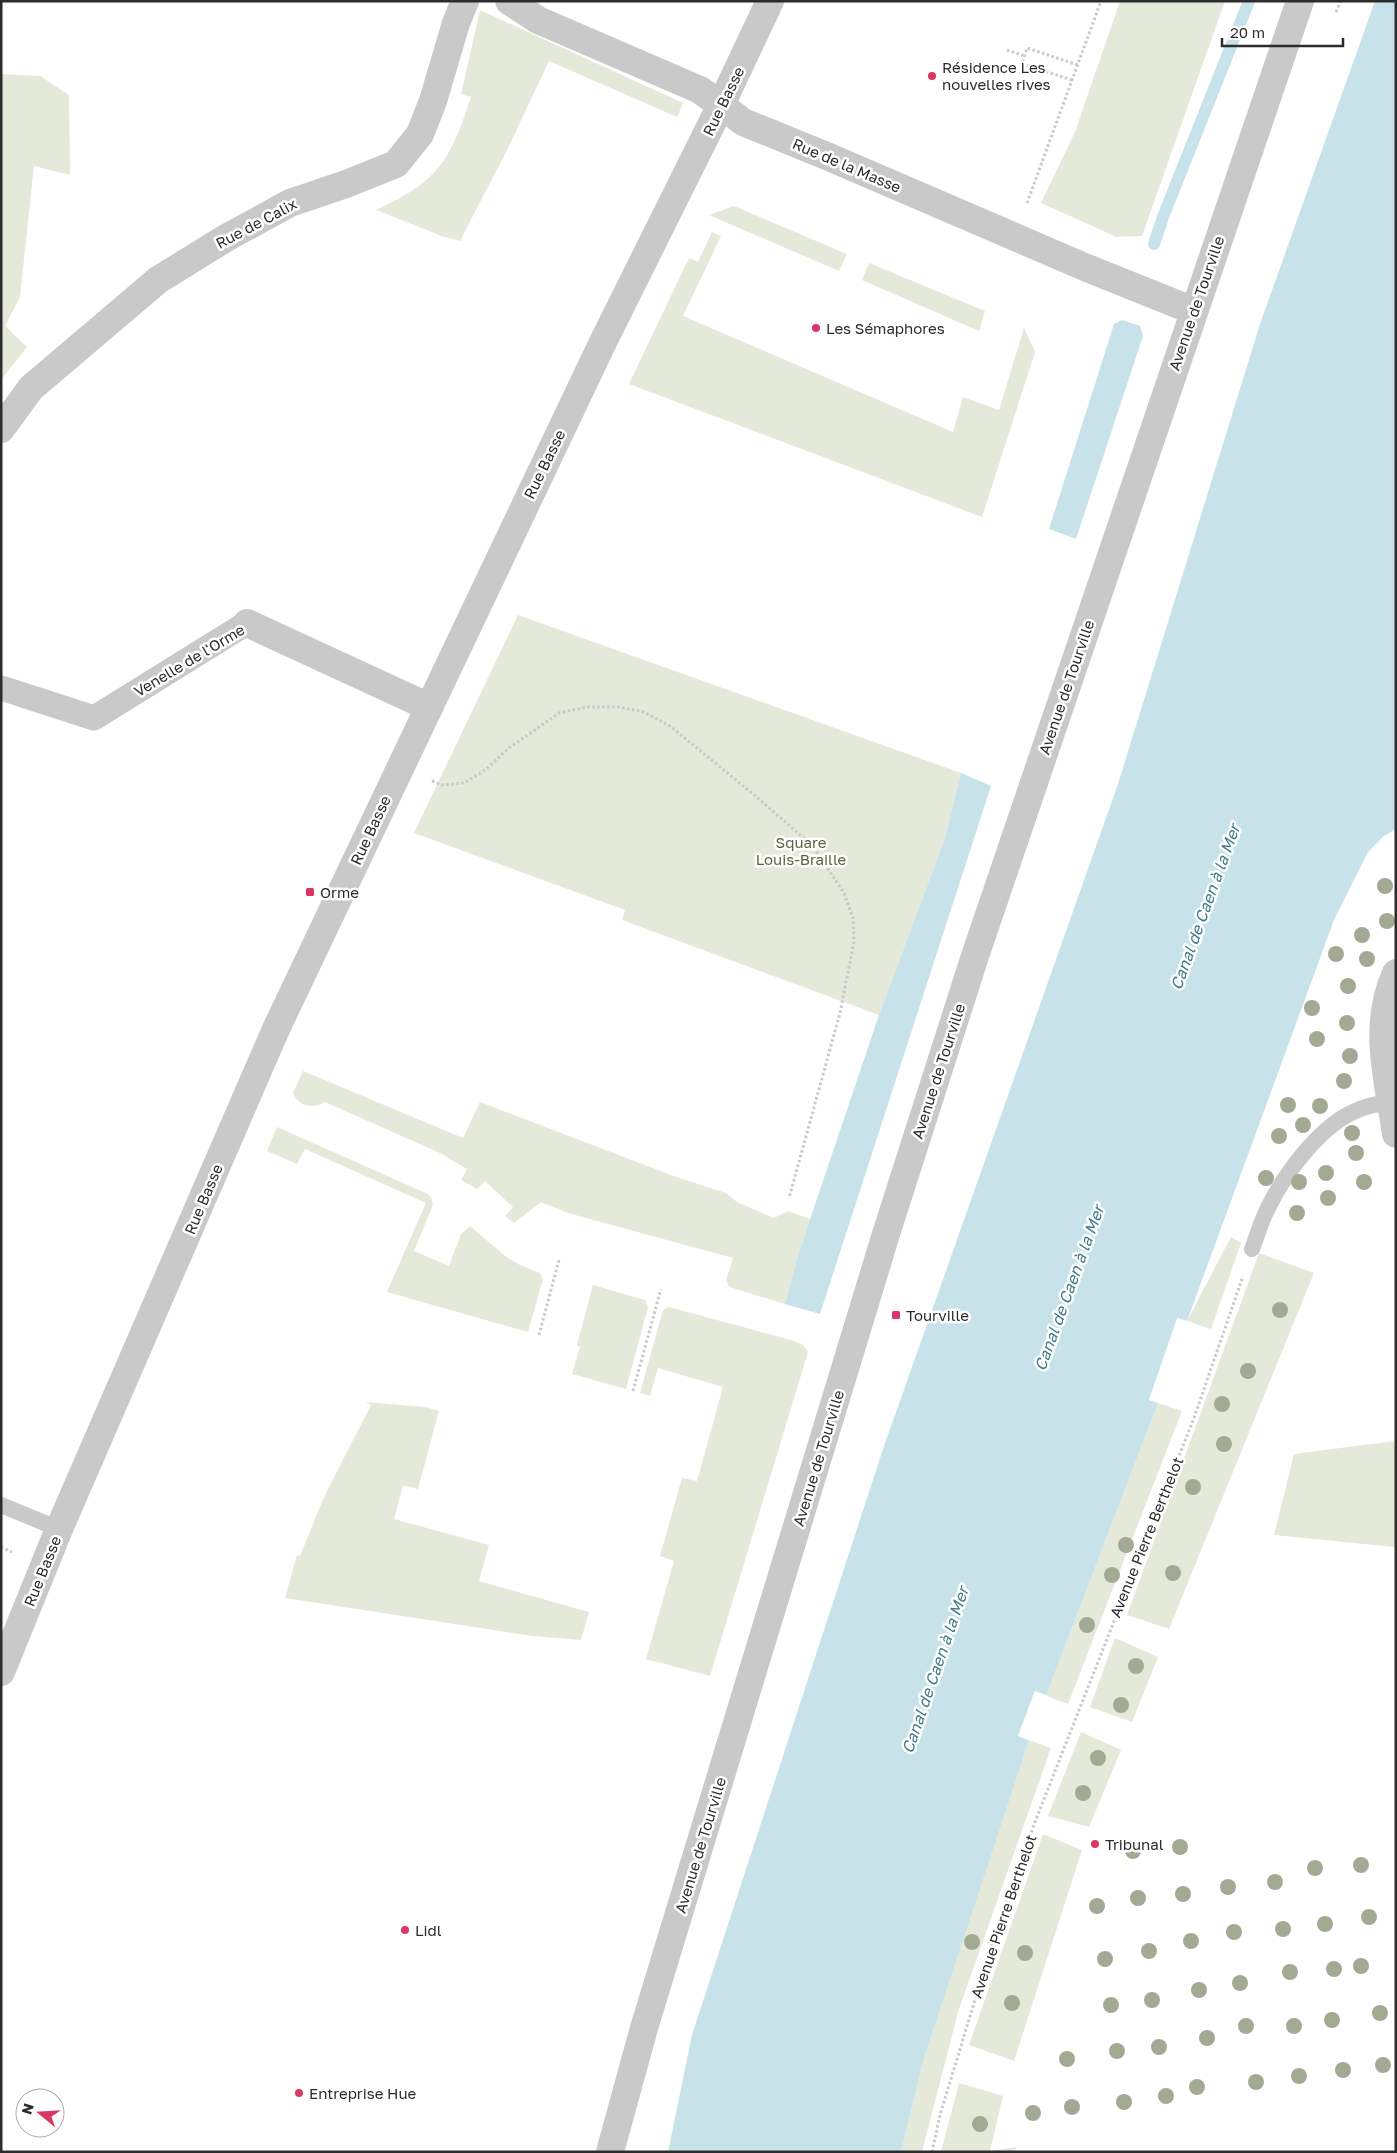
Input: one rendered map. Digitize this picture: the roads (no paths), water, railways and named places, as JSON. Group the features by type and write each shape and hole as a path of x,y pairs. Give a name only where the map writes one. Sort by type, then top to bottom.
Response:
{"street":[{"name":"Rue de Calix","path":"1,429 31,388 158,280 226,238 290,203 346,184 396,164 420,134 465,1"},
{"name":"Rue de la Masse","path":"509,1 538,20 692,86 721,105 742,122 829,156 1086,268 1194,311"},
{"name":"Rue Basse","path":"1,1672 60,1529 276,1029 603,342 721,105 770,1"},
{"name":"Avenue de Tourville","path":"610,2152 644,2028 886,1234 975,956 1300,1"},
{"name":"Venelle de l'Orme","path":"1,688 94,718 247,622 429,707"},
{"path":"1396,973 1382,1021 1396,1134"}],"lane":[{"path":"1252,1249 1266,1210 1280,1186 1305,1152 1327,1130 1350,1113 1370,1105 1391,1102"},
{"path":"1,1505 60,1529"}],"water":[{"name":"Canal de Caen à la Mer","path":"1375,1 1396,1 1396,829 1384,836 1368,852 1334,920 1187,1321 1178,1318 1149,1400 1158,1403 1046,1696 1035,1691 1018,1736 1029,1740 924,2058 901,2152 668,2152 692,2035 883,1449 1118,784 1260,324"},
{"path":"1122,320 1140,326 1143,336 1076,539 1049,529 1114,324"},
{"path":"961,773 991,786 820,1314 785,1304 798,1255 879,1015 945,838"}],"waterway":[{"path":"1154,244 1249,1"}],"place":[{"name":"Résidence Les nouvelles rives","path":"932,76"},
{"name":"Les Sémaphores","path":"816,328"},
{"name":"Orme","path":"310,892"},
{"name":"Tourville","path":"896,1315"},
{"name":"Tribunal","path":"1095,1844"},
{"name":"Lidl","path":"405,1930"},
{"name":"Entreprise Hue","path":"299,2093"}],"park label":[{"name":"Square Louis-Braille","path":"801,850"}]}
